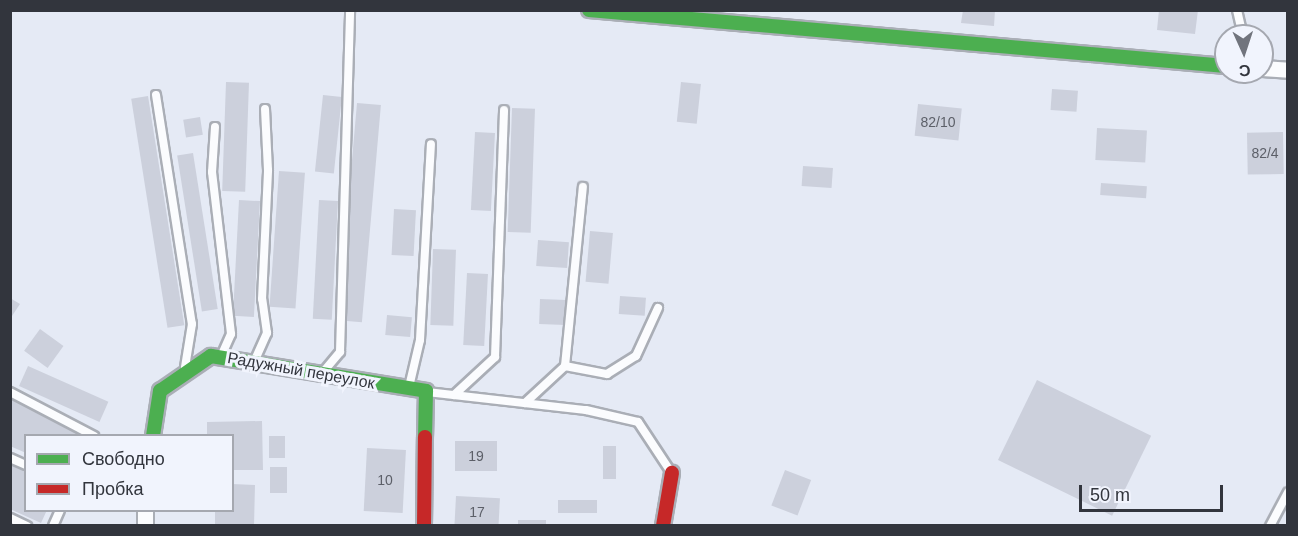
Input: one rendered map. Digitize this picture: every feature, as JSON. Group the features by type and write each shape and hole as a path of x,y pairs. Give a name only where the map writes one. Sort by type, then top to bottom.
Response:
{"street":[{"path":"589,10 647,12 1214,65"},
{"name":"Радужный переулок","path":"153,434 160,391 211,356 426,392"},
{"path":"424,525 426,392"},
{"path":"663,525 672,473"}],"lane":[{"path":"321,375 340,352 350,10"},
{"path":"156,95 192,324 184,375"},
{"path":"254,363 267,333 262,299 268,170 265,109"},
{"path":"454,395 495,357 504,110"},
{"path":"215,127 212,171 231,334 220,357"},
{"path":"409,389 420,340 431,144"},
{"path":"525,403 565,366 582,187"},
{"path":"565,366 607,374 636,356 658,308"},
{"path":"426,392 525,403 638,422 672,473"},
{"path":"10,393 92,434"},
{"path":"10,458 24,464"},
{"path":"1270,525 1287,492"},
{"path":"10,518 27,525"}],"building":[{"path":"963,10 995,10 994,26 961,23"},
{"path":"1159,10 1198,10 1195,34 1157,30"},
{"path":"226,82 249,83 245,192 222,191"},
{"path":"681,82 701,84 697,124 677,122"},
{"path":"1052,89 1078,91 1076,112 1051,110"},
{"path":"323,95 342,97 334,174 315,172"},
{"path":"148,96 184,325 168,328 131,99"},
{"path":"357,103 381,105 362,322 338,320"},
{"path":"918,104 962,109 958,140 915,136"},
{"path":"512,108 535,109 531,233 508,232"},
{"path":"200,117 203,135 186,137 183,120"},
{"path":"1097,128 1147,131 1145,163 1095,160"},
{"path":"475,132 495,133 491,211 471,210"},
{"path":"1283,132 1284,174 1248,175 1247,133"},
{"path":"193,153 218,309 202,312 177,156"},
{"path":"803,166 833,168 832,188 802,186"},
{"path":"279,171 305,173 295,308 270,307"},
{"path":"1101,183 1147,186 1146,198 1100,195"},
{"path":"239,200 260,201 254,317 233,316"},
{"path":"319,200 338,201 332,320 313,319"},
{"path":"394,209 416,210 414,256 392,255"},
{"path":"590,231 613,233 608,284 586,282"},
{"path":"538,240 569,242 567,268 536,266"},
{"path":"433,249 456,250 453,326 430,325"},
{"path":"467,273 488,274 484,346 463,345"},
{"path":"620,296 646,298 645,316 619,314"},
{"path":"10,298 20,304 10,319"},
{"path":"540,299 566,300 565,325 539,324"},
{"path":"387,315 412,317 410,337 385,335"},
{"path":"40,329 63,346 48,368 24,351"},
{"path":"28,366 108,402 99,422 19,386"},
{"path":"1037,380 1151,436 1112,516 998,460"},
{"path":"10,398 85,432 84,434 24,434 24,452 10,446"},
{"path":"262,421 263,470 234,470 234,434 207,434 207,422"},
{"path":"269,436 285,436 285,458 269,458"},
{"path":"455,441 497,441 497,471 455,471"},
{"path":"603,446 616,446 616,479 603,479"},
{"path":"367,448 406,450 403,513 364,511"},
{"path":"10,461 24,467 24,512 46,512 41,523 10,509"},
{"path":"270,467 287,467 287,493 270,493"},
{"path":"785,470 811,480 798,516 771,505"},
{"path":"234,484 255,485 254,526 215,526 215,512 234,512"},
{"path":"456,496 500,498 498,526 454,526"},
{"path":"558,500 597,500 597,513 558,513"},
{"path":"518,520 546,520 546,526 518,526"}],"traffic: fast":[{"path":"589,10 1214,65"},
{"path":"153,434 160,391 211,356 426,391 425,437"}],"traffic: jam":[{"path":"424,526 425,437"},
{"path":"663,526 672,473"}]}
